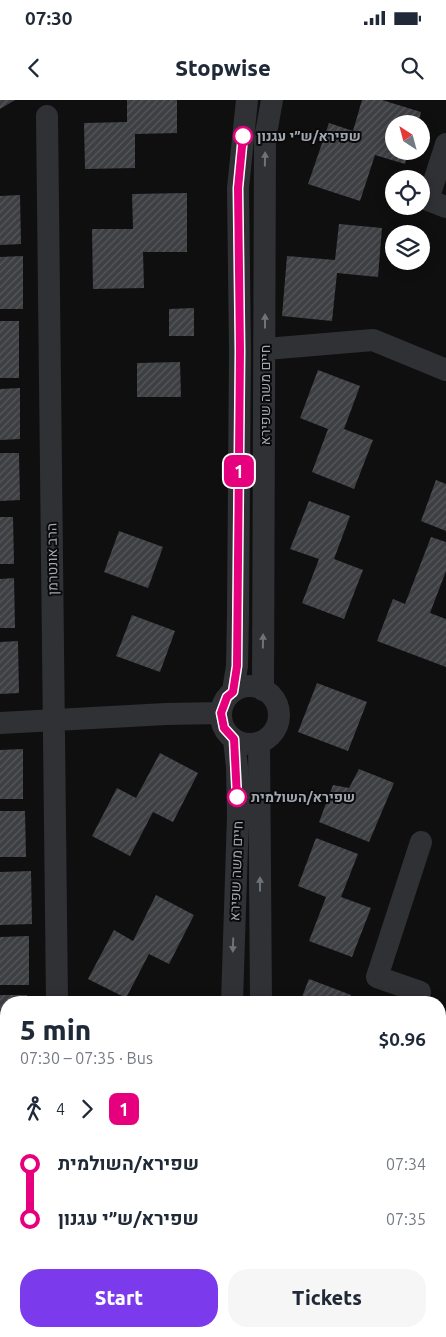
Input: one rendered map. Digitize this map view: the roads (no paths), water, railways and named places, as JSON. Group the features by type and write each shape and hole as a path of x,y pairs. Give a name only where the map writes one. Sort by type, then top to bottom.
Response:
{"street":[{"name":"חיים משה שפירא","path":"233,692 237,666 238,605 240,351 238,188 247,100"},
{"name":"חיים משה שפירא","path":"263,690 266,349 265,140 272,100"},
{"name":"הרב אונטרמן","path":"47,116 57,996"},
{"path":"446,144 428,200 446,206"},
{"path":"266,349 373,340 446,370"},
{"path":"248,686 263,690 271,696 276,704 279,713 278,722 274,731 259,743 242,743 234,739 224,728 221,713 227,697 233,692 248,686"},
{"path":"0,723 54,719 221,713"},
{"name":"חיים משה שפירא","path":"232,996 238,815 237,767 234,739"},
{"name":"חיים משה שפירא","path":"259,743 261,996"},
{"path":"418,996 420,992 377,977 421,842"}],"place":[{"name":"שפירא/ש״י עגנון","path":"243,136"},
{"name":"שפירא/השולמית","path":"237,797"}]}
